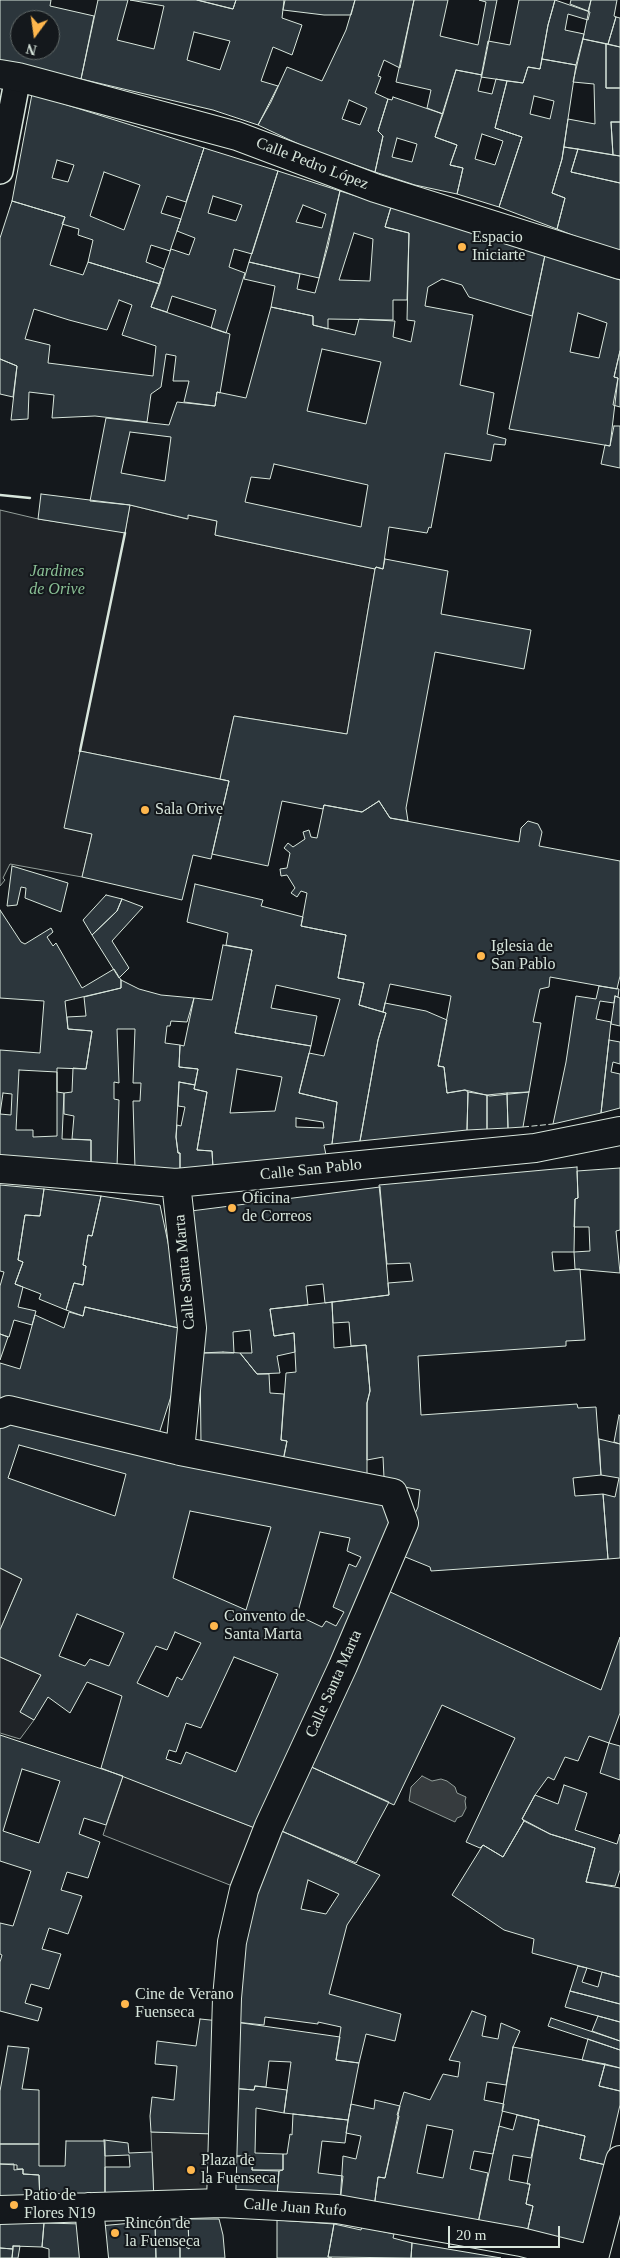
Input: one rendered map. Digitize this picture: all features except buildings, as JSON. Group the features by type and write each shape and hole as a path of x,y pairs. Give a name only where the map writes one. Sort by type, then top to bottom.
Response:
{"street":[{"path":"0,171 9,76"},
{"name":"Calle Pedro López","path":"9,76 237,136 375,188 620,265"},
{"name":"Calle San Pablo","path":"0,1169 176,1183 535,1148 620,1131"},
{"name":"Calle Santa Marta","path":"176,1183 192,1328 180,1451"},
{"name":"Calle Santa Marta","path":"0,1414 9,1410 180,1451 393,1493 404,1523 343,1666 269,1826 244,1890 232,1942 227,1998 221,2203"},
{"path":"594,2258 620,2160"},
{"name":"Calle Juan Rufo","path":"0,2210 221,2203 337,2210 521,2242 585,2258"},
{"path":"89,2207 94,2258"}],"green space":[{"name":"Jardines de Orive","path":"130,505 187,519 188,515 217,521 215,535 375,569 347,734 234,716 220,779 80,751 65,828 92,834 82,877 10,864 3,878 5,880 0,886 0,510 38,519 125,532"},
{"path":"0,1568 22,1579 0,1630"},
{"path":"0,1657 41,1675 20,1712 34,1720 20,1739 0,1733"},
{"path":"123,1776 260,1830 240,1889 103,1835"}],"shaded area":[{"path":"422,1776 432,1781 441,1779 447,1781 455,1787 457,1793 466,1797 466,1808 462,1816 457,1818 455,1822 409,1801 411,1787"},
{"name":"Plaza de la Fuenseca","path":"151,2132 230,2134 229,2192 154,2201"}],"fence":[{"path":"523,1127 553,1124"}],"wall":[{"path":"0,495 30,498"},
{"path":"80,751 125,533"}],"place":[{"name":"Espacio Iniciarte","path":"462,247"},
{"name":"Sala Orive","path":"145,810"},
{"name":"Iglesia de San Pablo","path":"481,956"},
{"name":"Oficina de Correos","path":"232,1208"},
{"name":"Convento de Santa Marta","path":"214,1626"},
{"name":"Cine de Verano Fuenseca","path":"125,2004"},
{"name":"Plaza de la Fuenseca","path":"191,2170"},
{"name":"Patio de Flores N19","path":"14,2205"},
{"name":"Rincón de la Fuenseca","path":"115,2233"}]}
